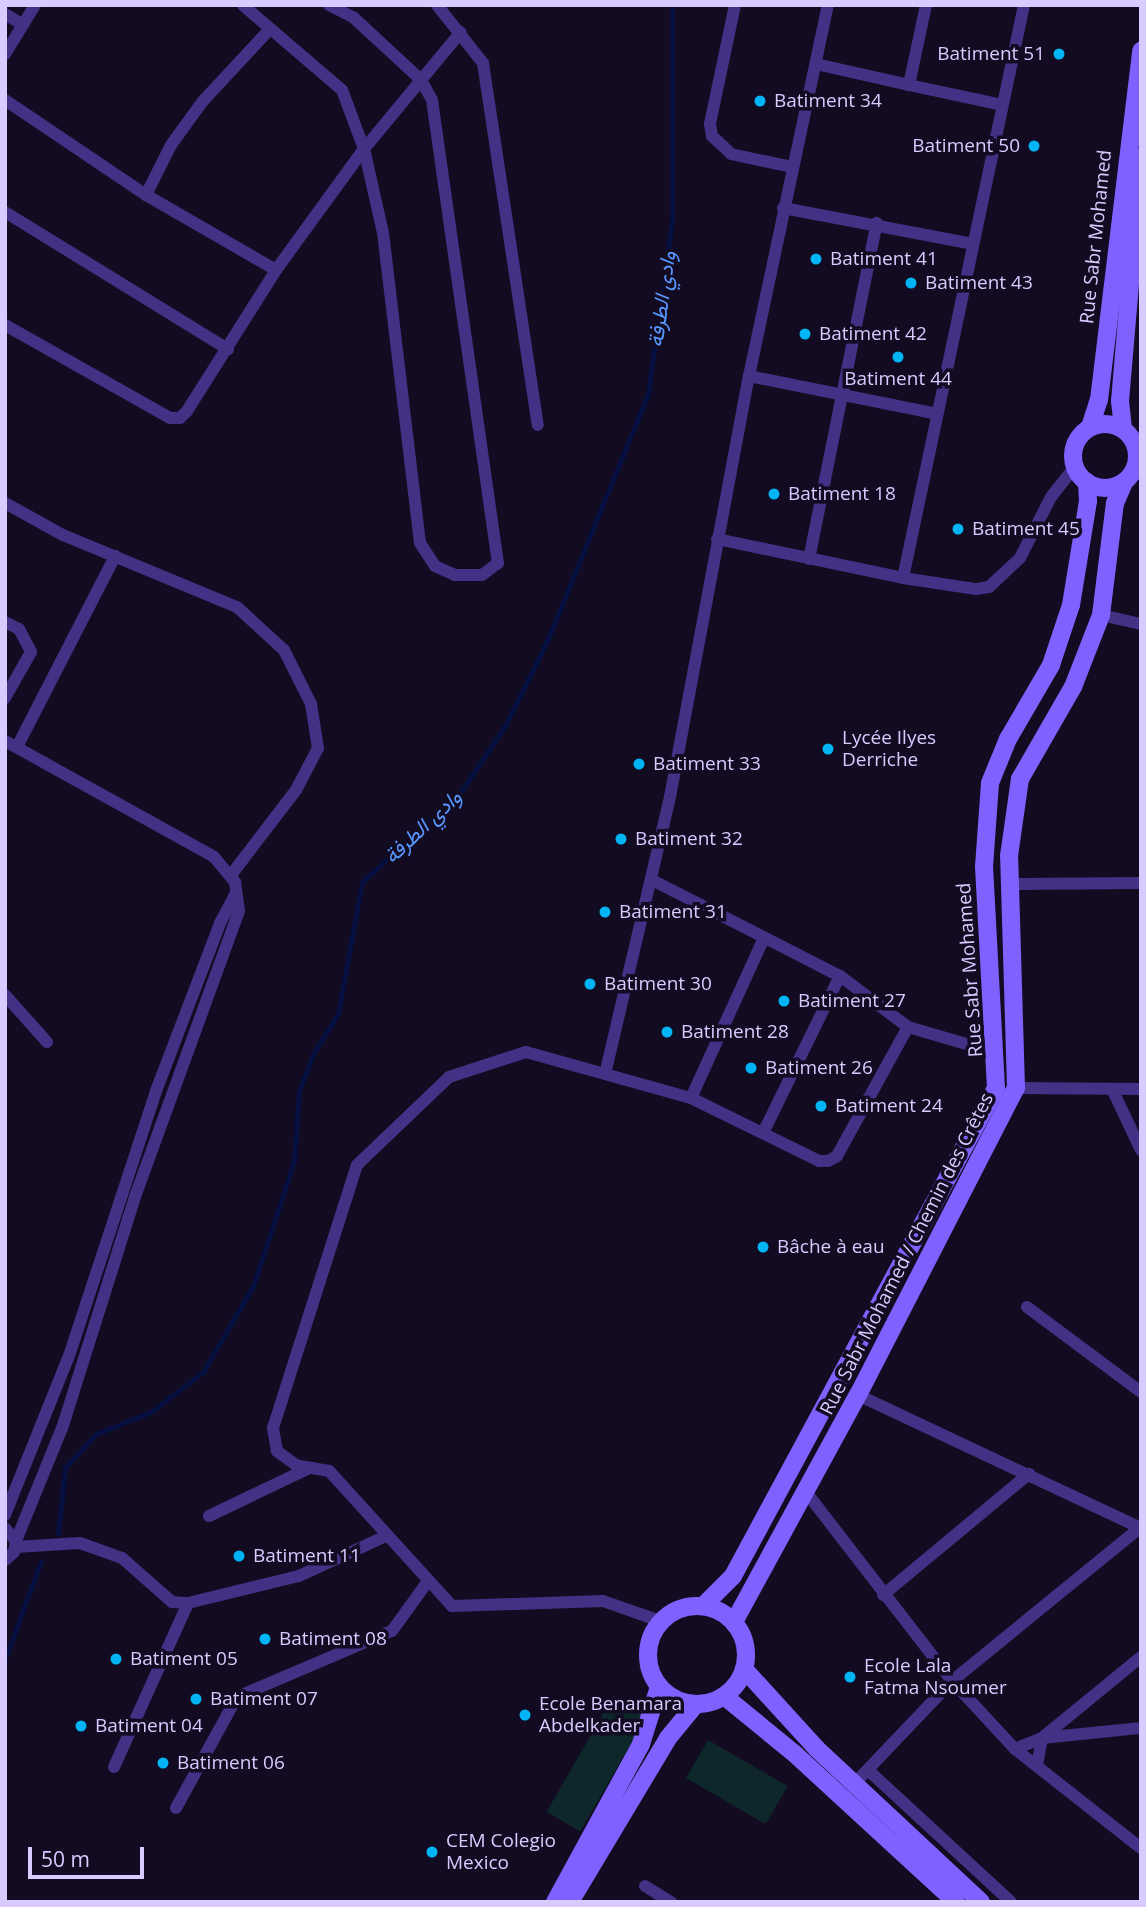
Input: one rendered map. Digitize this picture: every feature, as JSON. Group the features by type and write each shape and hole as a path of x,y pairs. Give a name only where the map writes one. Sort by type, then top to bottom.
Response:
{"main road":[{"name":"Rue Sabr Mohamed","path":"1090,427 1099,400 1141,51"},
{"path":"1123,429 1106,423 1090,427 1075,443 1074,468 1087,482 1105,488 1124,483 1139,455 1123,429 1120,401 1140,165"},
{"name":"Rue Sabr Mohamed","path":"703,1606 733,1576 996,1088 997,1053 984,867 990,783 1007,739 1051,665 1059,641 1073,592 1088,501 1087,482"},
{"name":"Rue Sabr Mohamed / Chemin des Crêtes","path":"734,1622 858,1395 1016,1088 1010,884 1020,779 1073,687 1101,615 1115,503 1124,483"},
{"path":"687,1606 703,1606 734,1622 746,1650 744,1669 724,1696 696,1704 678,1700 659,1687 649,1668 647,1651 660,1621 687,1606"},
{"path":"744,1669 854,1784 981,1902"},
{"path":"555,1902 641,1744 659,1687"},
{"path":"724,1696 796,1755 956,1902"},
{"path":"570,1902 668,1738 696,1704"}],"street":[{"path":"5,54 35,5"},
{"path":"243,5 342,90 364,149 383,233 420,543 435,566 455,575 482,575 498,563 432,100 421,80 354,17 329,5"},
{"path":"437,5 483,63 538,425"},
{"path":"735,5 710,124 712,136 731,154 792,167"},
{"path":"606,1070 652,880 749,376 828,5"},
{"path":"909,85 926,5"},
{"path":"903,578 1024,5"},
{"path":"5,14 23,26"},
{"path":"146,195 171,145 203,101 270,29"},
{"path":"5,325 170,418 187,411 276,270 364,149 461,32"},
{"path":"816,64 1002,105"},
{"path":"5,100 146,195 276,270"},
{"path":"783,208 877,223 973,244"},
{"path":"5,212 228,349"},
{"path":"808,559 877,223"},
{"path":"749,376 937,414"},
{"path":"717,539 903,578 976,589 1000,581 1033,538 1051,497 1074,468"},
{"path":"5,503 115,556 237,607 284,650 311,704 318,748 296,790 231,875"},
{"path":"5,1560 16,1544 98,1325 135,1197 236,928 236,893 231,875 214,857 11,744 115,556"},
{"path":"1101,615 1141,624"},
{"path":"5,622 19,629 31,652 5,698"},
{"path":"652,880 763,940 839,976 908,1027 997,1053"},
{"path":"1010,884 1141,883"},
{"path":"5,1515 69,1356 156,1091 220,923 236,893"},
{"path":"691,1098 763,940"},
{"path":"763,1133 839,976"},
{"path":"5,995 47,1042"},
{"path":"660,1621 603,1601 452,1606 329,1471 296,1465 277,1451 273,1428 357,1165 449,1077 526,1052 606,1070 691,1098 819,1161 837,1156 908,1027"},
{"path":"1016,1088 1141,1088"},
{"path":"1112,1089 1141,1150"},
{"path":"1027,1307 1141,1392"},
{"path":"854,1784 951,1681 1141,1528 858,1395"},
{"path":"209,1516 309,1468"},
{"path":"883,1595 1029,1474"},
{"path":"806,1492 951,1681 1015,1749 1141,1848"},
{"path":"5,1528 16,1544"},
{"path":"16,1544 80,1543 122,1559 172,1602 188,1603 299,1576 386,1536"},
{"path":"176,1808 237,1697 392,1631 428,1581"},
{"path":"114,1767 188,1603"},
{"path":"1037,1766 1042,1738 1141,1657"},
{"path":"1015,1749 1042,1738 1141,1728"},
{"path":"868,1770 1011,1902"},
{"path":"645,1886 671,1902"}],"green space":[{"path":"614,1695 648,1714 580,1831 546,1812"},
{"path":"708,1740 788,1786 766,1824 686,1778"}],"waterway":[{"name":"وادي الطرفة","path":"58,1534 65,1468 96,1434 151,1412 203,1372 253,1286 294,1161 299,1091 313,1054 338,1014 362,882 460,793 505,726 548,639 648,394 672,222 672,5"},
{"name":"وادي الطرفة","path":"5,1659 41,1561"}],"place":[{"name":"Batiment 51","path":"1059,54"},
{"name":"Batiment 34","path":"760,101"},
{"name":"Batiment 50","path":"1034,146"},
{"name":"Batiment 41","path":"816,259"},
{"name":"Batiment 43","path":"911,283"},
{"name":"Batiment 42","path":"805,334"},
{"name":"Batiment 44","path":"898,357"},
{"name":"Batiment 18","path":"774,494"},
{"name":"Batiment 45","path":"958,529"},
{"name":"Lycée Ilyes Derriche","path":"828,749"},
{"name":"Batiment 33","path":"639,764"},
{"name":"Batiment 32","path":"621,839"},
{"name":"Batiment 31","path":"605,912"},
{"name":"Batiment 30","path":"590,984"},
{"name":"Batiment 27","path":"784,1001"},
{"name":"Batiment 28","path":"667,1032"},
{"name":"Batiment 26","path":"751,1068"},
{"name":"Batiment 24","path":"821,1106"},
{"name":"Bâche à eau","path":"763,1247"},
{"name":"Batiment 11","path":"239,1556"},
{"name":"Batiment 08","path":"265,1639"},
{"name":"Batiment 05","path":"116,1659"},
{"name":"Ecole Lala Fatma Nsoumer","path":"850,1677"},
{"name":"Batiment 07","path":"196,1699"},
{"name":"Ecole Benamara Abdelkader","path":"525,1715"},
{"name":"Batiment 04","path":"81,1726"},
{"name":"Batiment 06","path":"163,1763"},
{"name":"CEM Colegio Mexico","path":"432,1852"}]}
